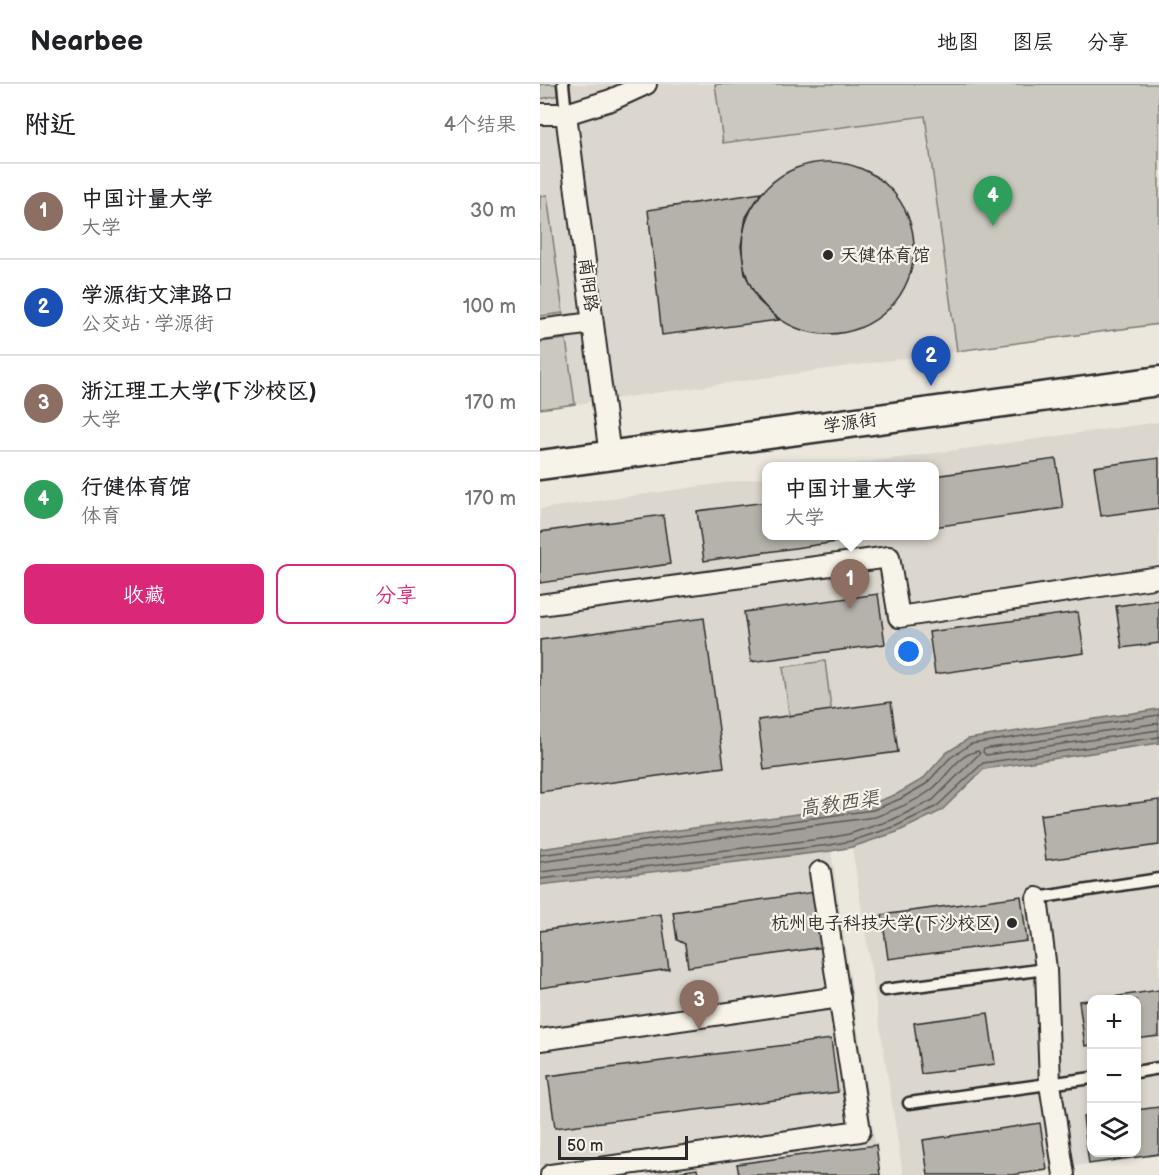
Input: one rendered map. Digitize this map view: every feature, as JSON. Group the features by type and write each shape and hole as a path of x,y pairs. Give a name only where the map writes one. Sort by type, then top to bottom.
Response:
{"main road":[{"name":"学源街","path":"540,465 1159,381"},
{"name":"学源街","path":"540,475 1159,399"}],"street":[{"path":"540,114 566,114 611,100 646,84"},
{"name":"南阳路","path":"566,114 610,456"},
{"path":"540,330 592,323"},
{"path":"540,605 889,557 899,618 1159,577"},
{"path":"551,1175 860,1131 820,873"},
{"path":"1036,898 1047,969 1050,1084 1064,1175"},
{"path":"540,1040 840,997"}],"lane":[{"path":"563,84 566,114"},
{"path":"1036,898 1159,879"},
{"path":"885,990 1047,969"},
{"path":"1141,1071 1159,1068"},
{"path":"909,1103 1087,1079"}],"shaded area":[{"path":"540,84 1159,84 1159,323 540,409"},
{"path":"540,84 563,84 564,94 540,99"},
{"path":"715,84 1159,84 1159,324 957,351 925,116 723,143"},
{"path":"547,195 563,313 540,316 540,196"},
{"path":"566,339 575,404 540,409 540,342"},
{"path":"1159,422 1159,709 968,739 946,753 923,779 897,794 871,804 540,849 540,509 762,478 762,540 939,540 939,462 870,462"},
{"path":"825,661 836,747 794,752 783,667"},
{"name":"杭州电子科技大学(下沙校区)","path":"1159,743 1159,1154 1141,1157 1141,995 1087,995 1087,1157 1138,1157 1011,1175 903,1175 852,847 897,832 941,811 984,769"},
{"path":"831,851 880,1175 540,1175 540,885"}],"water":[{"path":"1159,709 1159,743 984,769 941,811 897,832 852,847 540,885 540,849 871,804 897,794 923,779 946,753 968,739"}],"building":[{"name":"天健体育馆","path":"828,162 861,168 876,176 889,187 900,200 908,215 914,248 908,281 900,296 889,309 876,320 861,328 828,334 795,328 780,320 767,309 756,296 748,281 742,248 748,215 756,200 767,187 780,176 795,168"},
{"path":"761,193 746,217 741,246 745,274 758,300 779,320 662,335 648,210"},
{"path":"1159,458 1159,508 1101,516 1094,467"},
{"path":"1056,459 1063,508 939,526 939,475"},
{"path":"762,503 762,540 850,540 704,561 697,511"},
{"path":"663,515 670,564 540,583 540,532"},
{"path":"878,594 885,644 751,662 744,612"},
{"path":"1159,600 1159,643 1122,648 1116,606"},
{"path":"1078,612 1084,653 935,674 929,632"},
{"path":"704,618 724,767 540,792 540,640"},
{"path":"891,702 898,752 764,770 758,720"},
{"path":"1159,800 1159,845 1046,860 1040,815"},
{"path":"815,892 823,947 688,967 685,944 677,940 673,912"},
{"path":"1021,896 1027,941 888,959 882,915"},
{"path":"661,914 669,969 540,988 540,931"},
{"path":"1159,990 1159,1036 1141,1038 1141,995 1126,995"},
{"path":"1087,1000 1087,1046 1085,1046 1079,1001"},
{"path":"988,1013 995,1064 921,1074 914,1023"},
{"path":"831,1039 838,1092 555,1128 548,1076"},
{"path":"1159,1107 1159,1154 1141,1157 1141,1109"},
{"path":"1083,1117 1087,1117 1087,1148"},
{"path":"1040,1123 1047,1170 1011,1175 928,1175 923,1140"},
{"path":"876,1145 880,1175 739,1175 737,1164"},
{"path":"1088,1157 1138,1157 1089,1164"},
{"path":"697,1169 698,1175 657,1175"}],"place":[{"name":"行健体育馆","path":"993,226"},
{"name":"天健体育馆","path":"828,255"},
{"name":"学源街文津路口","path":"931,386"},
{"name":"中国计量大学","path":"850,609"},
{"name":"杭州电子科技大学(下沙校区)","path":"1012,923"},
{"name":"浙江理工大学(下沙校区)","path":"699,1030"}],"water label":[{"name":"高教西渠","path":"839,804"}]}
